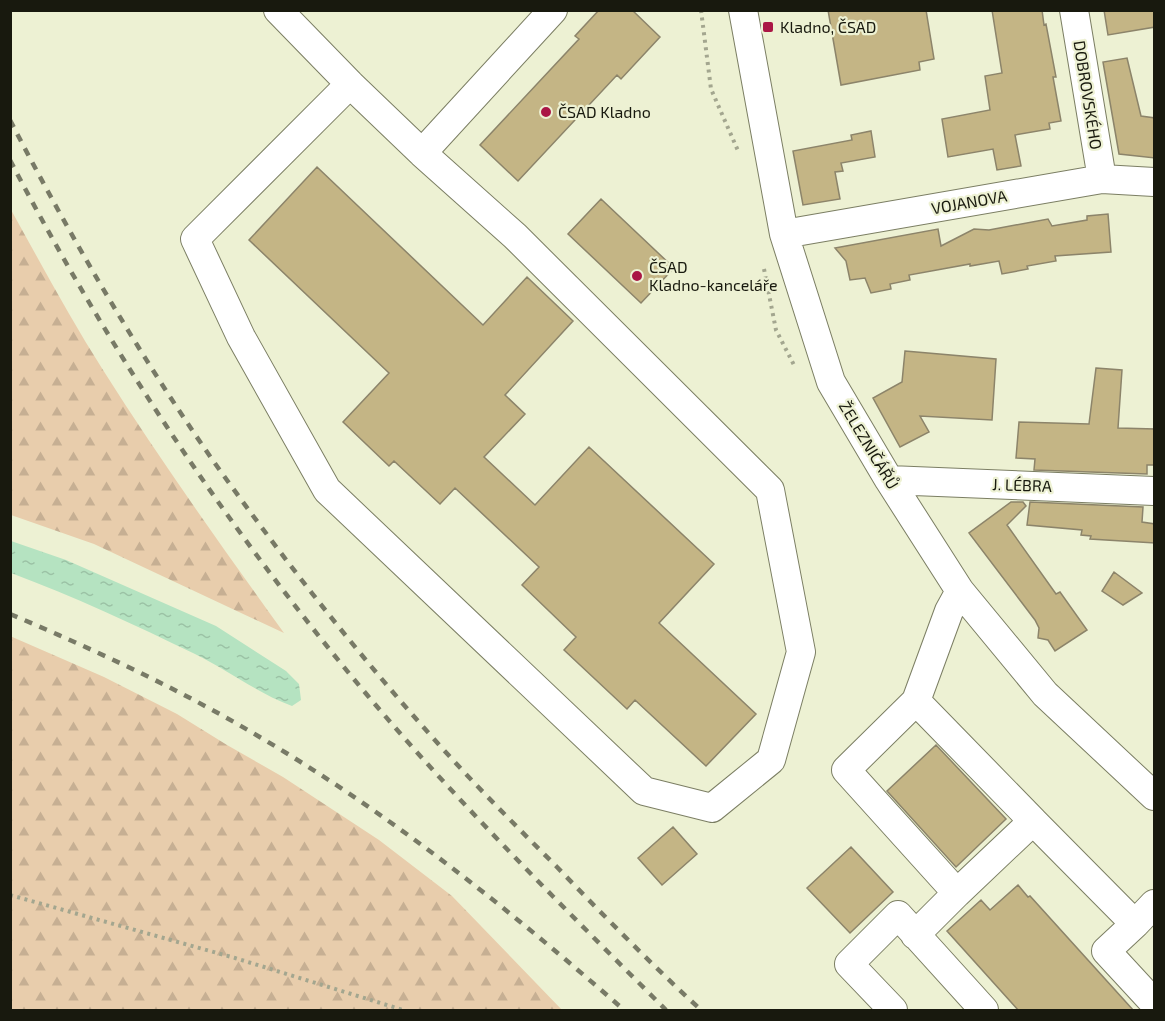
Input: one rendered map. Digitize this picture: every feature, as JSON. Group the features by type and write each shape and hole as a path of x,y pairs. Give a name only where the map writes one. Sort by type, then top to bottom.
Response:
{"street":[{"path":"278,10 422,153 515,236 770,490 801,652 771,760 712,808 644,791 327,490 241,337 195,239 350,84"},
{"path":"422,153 553,10"},
{"name":"ŽELEZNIČÁŘŮ","path":"743,10 783,234 831,382 889,480 960,591 1045,694 1151,784"},
{"name":"DOBROVSKÉHO","path":"1074,10 1102,178"},
{"name":"VOJANOVA","path":"783,234 1102,178 1155,182"},
{"name":"J. LÉBRA","path":"889,480 1155,491"},
{"path":"957,893 846,770 916,701 949,611 960,591"},
{"path":"916,701 1033,821 1149,912 1106,951 1155,1003"},
{"path":"915,935 1033,821"},
{"path":"893,1011 849,964 898,915 984,1011"}],"path":[{"path":"10,895 235,958 403,1011"}],"green space":[{"path":"10,208 103,370 192,503 284,633 94,544 11,515"},
{"path":"10,636 104,677 177,714 283,777 379,840 452,896 562,1010 11,1010"}],"water":[{"path":"11,541 66,560 216,626 286,671 299,684 301,700 292,706 279,701 172,643 81,601 11,573"}],"building":[{"name":"ČSAD Kladno","path":"599,10 632,10 660,37 621,79 617,75 518,181 480,145 579,39 575,36"},
{"path":"828,10 926,10 934,59 919,62 920,70 841,85"},
{"path":"992,10 1042,10 1056,77 1053,77 1061,121 1049,123 1050,129 1015,135 1021,166 997,170 993,149 948,157 942,119 990,110 985,76 1002,73"},
{"path":"1104,10 1155,10 1155,27 1108,35"},
{"path":"1127,58 1141,116 1155,118 1155,158 1119,154 1103,62"},
{"path":"871,131 875,157 841,163 843,171 835,172 840,199 803,205 793,151 852,140 851,135"},
{"path":"317,167 483,325 527,277 573,321 505,395 525,414 484,457 535,505 589,447 714,564 659,623 756,714 706,766 635,700 627,709 564,650 576,637 522,585 539,567 455,488 440,504 394,461 389,466 343,422 389,373 249,240"},
{"path":"601,199 674,268 641,303 568,234"},
{"path":"1108,214 1111,252 1055,256 1056,261 1027,266 1028,269 1002,274 999,261 970,266 970,264 909,275 910,280 890,284 891,289 871,293 865,278 850,280 846,261 835,248 938,229 941,246 974,229 989,230 1048,219 1052,226 1087,220 1087,216"},
{"path":"905,351 996,359 992,420 920,416 929,432 900,447 873,398 902,382"},
{"path":"1096,368 1122,370 1118,428 1155,429 1155,465 1147,465 1147,474 1034,470 1035,459 1016,458 1019,422 1089,424"},
{"path":"1011,502 1023,502 1026,506 1007,525 1056,594 1060,592 1087,630 1055,651 1048,640 1038,638 1039,628 1035,620 969,533"},
{"path":"1030,502 1143,507 1142,522 1155,524 1155,543 1090,539 1091,536 1081,535 1082,530 1027,525"},
{"path":"1114,572 1142,593 1123,605 1102,591"},
{"path":"936,745 1006,819 956,867 887,791"},
{"path":"673,827 697,854 662,885 638,858"},
{"path":"851,847 893,892 850,933 807,888"},
{"path":"1018,885 1134,1011 1019,1011 947,931 981,900 990,910"}],"railway":[{"path":"10,120 81,251 132,337 214,462 303,582 398,698 464,772 627,939 701,1010"},
{"path":"10,160 48,231 131,370 174,438 267,570 368,696 439,777 666,1010"},
{"path":"10,614 167,686 307,766 447,864 624,1010"}],"place":[{"name":"Kladno, ČSAD","path":"768,27"},
{"name":"ČSAD Kladno","path":"546,112"},
{"name":"ČSAD Kladno-kanceláře","path":"637,276"}]}
